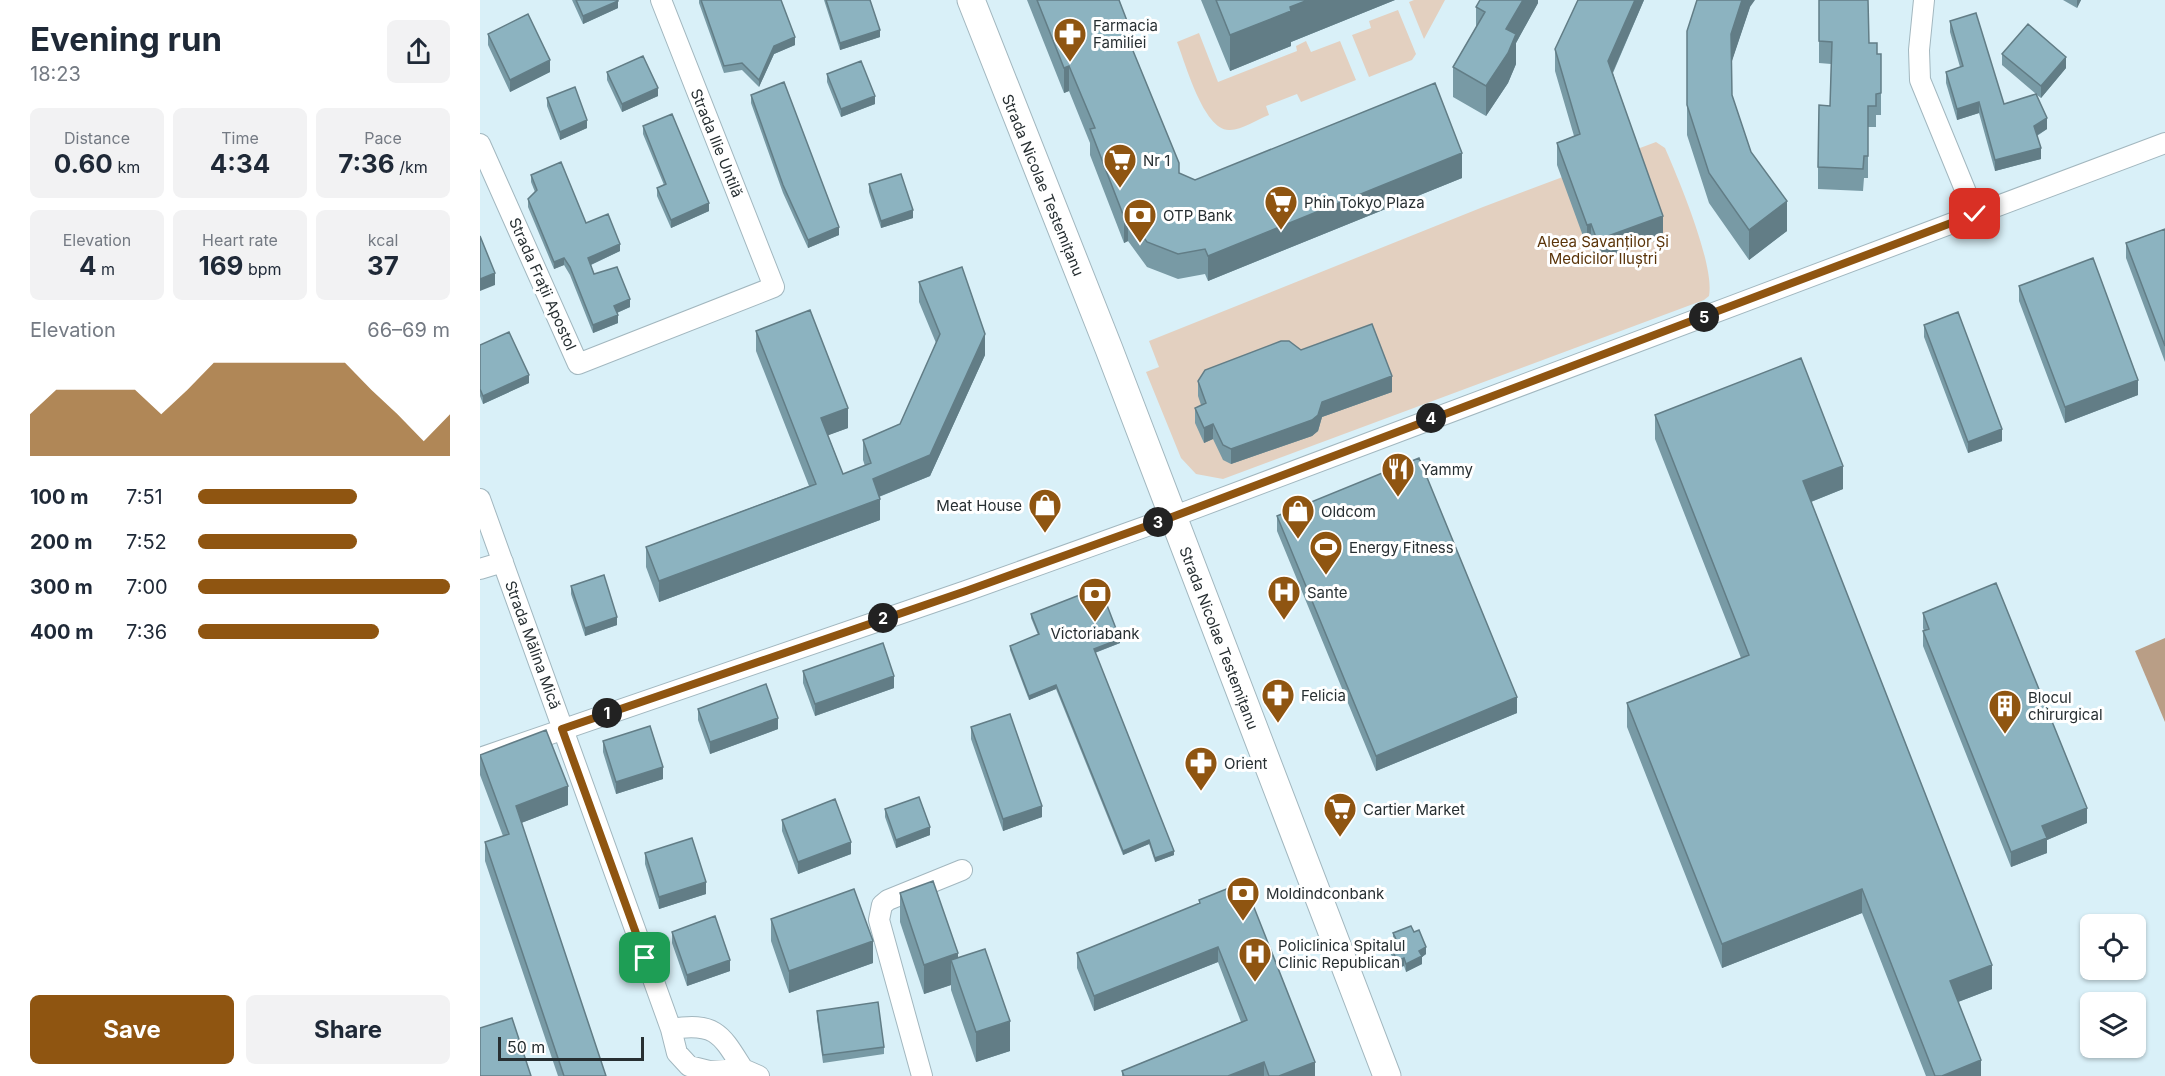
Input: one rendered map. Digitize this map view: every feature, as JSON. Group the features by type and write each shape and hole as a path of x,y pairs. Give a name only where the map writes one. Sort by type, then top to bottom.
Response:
{"main road":[{"name":"Strada Nicolae Testemițanu","path":"971,0 1109,349 1387,1076"}],"street":[{"name":"Strada Ilie Untilă","path":"661,0 774,287"},
{"path":"1924,0 1919,50 1920,80 1975,214"},
{"path":"480,758 966,591 1172,517 2162,143"},
{"name":"Strada Frații Apostol","path":"480,144 578,364 774,287"},
{"name":"Strada Mălina Mică","path":"480,499 671,1029 677,1053 689,1066 709,1071 751,1073"},
{"path":"480,569 503,562"},
{"path":"922,1076 879,920 879,912 888,900 962,870"},
{"name":"Strada Mălina Mică","path":"671,1029 690,1026 713,1030 721,1035 751,1073"}],"green space":[{"path":"1445,0 1424,39 1409,2"},
{"path":"1398,10 1416,54 1412,60 1369,77 1352,35 1371,28 1369,21"},
{"path":"1199,33 1218,82 1297,51 1296,46 1306,41 1311,52 1340,41 1356,80 1301,102 1297,94 1266,106 1269,115 1240,128 1230,130 1221,128 1204,108 1190,79 1177,42"},
{"name":"Aleea Savanților Și Medicilor Iluștri","path":"1656,142 1665,148 1701,243 1709,282 1709,296 1704,300 1223,479 1196,474 1181,458 1146,372 1159,367 1149,341 1483,207"}],"shaded area":[{"path":"2165,638 2165,722 2135,651"}],"building":[{"path":"576,0 618,0 618,1 583,16"},
{"path":"701,0 781,0 795,37 774,46 759,80 742,63 724,66"},
{"path":"826,0 870,0 880,30 840,43"},
{"path":"1037,0 1119,0 1134,39 1129,41 1179,163 1179,173 1195,180 1435,83 1462,153 1208,256 1205,249 1178,254 1147,242 1128,216 1124,217 1090,129 1095,128 1069,66 1064,68"},
{"path":"1216,0 1308,0 1290,7 1291,11 1230,35"},
{"path":"1480,0 1523,0 1506,29 1516,34 1508,53 1486,86 1453,67 1485,12 1476,7"},
{"path":"1578,0 1635,0 1608,61 1663,216 1597,240 1591,224 1587,225 1557,143 1580,134 1555,49"},
{"path":"1697,0 1742,0 1731,34 1732,95 1751,152 1787,201 1749,230 1709,173 1687,105 1687,31"},
{"path":"1819,0 1868,0 1869,43 1877,43 1877,54 1881,54 1881,93 1876,94 1876,106 1868,106 1868,156 1864,156 1863,169 1818,167 1819,105 1830,106 1832,42 1819,41"},
{"path":"1976,13 2004,104 2036,94 2047,118 2034,126 2041,148 1995,160 1979,102 1957,109 1946,72 1963,66 1950,21"},
{"path":"528,14 550,60 510,80 488,34"},
{"path":"2028,24 2066,57 2041,86 2002,54"},
{"path":"643,56 658,88 622,104 607,72"},
{"path":"861,61 875,96 841,109 827,74"},
{"path":"784,82 839,227 808,240 783,185 751,95"},
{"path":"575,87 587,120 560,132 547,98"},
{"path":"672,114 709,203 671,220 657,188 666,184 643,126"},
{"path":"561,162 586,223 608,214 620,244 588,258 594,274 617,267 630,299 614,306 618,315 593,325 570,267 564,258 554,262 528,199 537,190 531,175"},
{"path":"901,174 913,210 881,221 869,184"},
{"path":"2165,229 2165,346 2126,243"},
{"path":"480,236 495,273 480,279"},
{"path":"2093,258 2138,380 2065,407 2019,286"},
{"path":"962,267 985,334 930,455 873,479 880,499 659,581 646,547 816,484 756,331 810,310 848,408 821,418 843,474 871,463 863,440 900,424 940,334 919,282"},
{"path":"1958,312 2002,429 1968,442 1924,325"},
{"path":"1372,324 1392,376 1322,402 1318,415 1312,420 1231,449 1223,445 1213,424 1204,428 1195,408 1206,403 1198,381 1205,370 1281,341 1289,341 1301,350"},
{"path":"509,332 529,375 483,396 480,389 480,345"},
{"path":"1801,358 1843,466 1803,481 1992,965 1950,981 1981,1060 1942,1076 1935,1076 1862,889 1722,944 1627,703 1749,655 1655,415"},
{"path":"1419,458 1517,697 1376,756 1277,516"},
{"path":"604,575 617,617 585,628 571,586"},
{"name":"Blocul chirurgical","path":"1996,583 2087,808 2042,826 2047,838 2011,852 1923,631 1929,629 1923,613"},
{"path":"1100,587 1120,639 1094,649 1174,851 1155,858 1149,840 1123,851 1056,685 1029,696 1010,646 1039,634 1031,614"},
{"path":"883,643 894,676 815,704 803,671"},
{"path":"766,684 778,718 710,742 698,709"},
{"path":"1010,714 1042,806 1003,819 971,727"},
{"path":"650,726 663,767 616,782 603,741"},
{"path":"546,730 568,786 516,806 606,1076 564,1076 485,842 509,834 480,755"},
{"path":"919,797 930,827 896,840 885,809"},
{"path":"835,799 851,842 798,862 782,820"},
{"path":"692,838 706,882 659,897 645,853"},
{"path":"933,881 958,953 924,965 900,893"},
{"path":"1244,882 1315,1062 1279,1076 1269,1076 1264,1062 1228,1076 1124,1076 1122,1071 1247,1020 1218,947 1094,996 1077,953 1200,903 1199,900"},
{"path":"854,889 873,941 789,971 771,919"},
{"path":"715,916 730,960 687,975 672,932"},
{"path":"1411,926 1414,932 1419,930 1426,947 1419,951 1422,956 1406,964 1404,958 1397,961 1389,942 1396,939 1393,933"},
{"path":"985,949 1010,1021 976,1032 951,960"},
{"path":"878,1002 884,1047 823,1055 817,1011"},
{"path":"512,1018 531,1076 480,1076 480,1028"}],"place":[{"name":"Farmacia Familiei","path":"1070,63"},
{"name":"Nr 1","path":"1120,189"},
{"name":"Phin Tokyo Plaza","path":"1281,231"},
{"name":"OTP Bank","path":"1140,244"},
{"name":"Yammy","path":"1398,498"},
{"name":"Meat House","path":"1045,534"},
{"name":"Oldcom","path":"1298,540"},
{"name":"Energy Fitness","path":"1326,576"},
{"name":"Sante","path":"1284,621"},
{"name":"Victoriabank","path":"1095,623"},
{"name":"Felicia","path":"1278,724"},
{"name":"Blocul chirurgical","path":"2005,735"},
{"name":"Orient","path":"1201,792"},
{"name":"Cartier Market","path":"1340,838"},
{"name":"Moldindconbank","path":"1243,922"},
{"name":"Policlinica Spitalul Clinic Republican","path":"1255,983"}],"route":[{"path":"645,958 562,729 966,591 1172,517 1408,426 1866,257 1975,214"}]}
